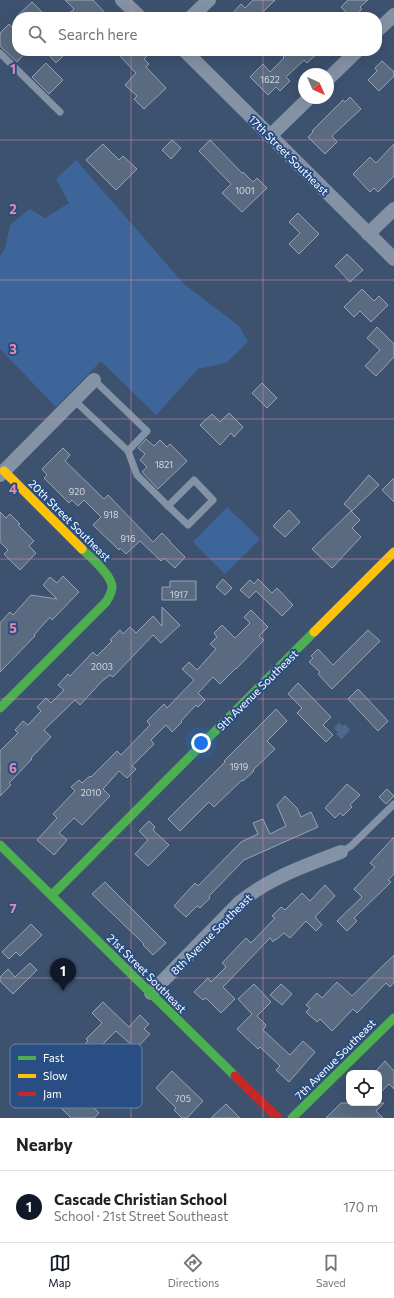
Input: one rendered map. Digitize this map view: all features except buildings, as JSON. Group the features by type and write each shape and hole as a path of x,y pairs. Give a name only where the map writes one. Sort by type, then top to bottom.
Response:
{"street":[{"path":"122,0 135,12"},
{"path":"196,12 208,0"},
{"path":"382,26 394,15"},
{"name":"17th Street Southeast","path":"190,56 394,259"},
{"path":"334,73 352,56"},
{"path":"270,136 303,104"},
{"path":"368,234 394,209"},
{"path":"2,473 94,380"},
{"name":"20th Street Southeast","path":"0,708 106,602 112,590 112,584 101,568 2,473"},
{"name":"9th Avenue Southeast","path":"52,895 394,552"},
{"name":"21st Street Southeast","path":"0,844 278,1118"},
{"name":"8th Avenue Southeast","path":"151,993 239,903 250,894 275,878 341,852"},
{"name":"7th Avenue Southeast","path":"292,1118 394,1018"}],"lane":[{"path":"0,53 60,112"},
{"path":"94,380 147,431 128,451"},
{"path":"74,400 128,451 136,475 188,526 213,500 194,480 168,506"},
{"path":"341,852 351,846 394,804"}],"shaded area":[{"path":"76,160 184,284 239,326 248,342 226,363 198,369 156,415 101,361 56,407 0,349 0,256 5,249 10,225 30,209 45,218 69,203 56,179"},
{"path":"227,507 260,539 225,574 193,542"},
{"path":"339,723 343,726 345,724 350,730 342,739 336,734 338,732 334,728"}],"traffic: fast":[{"path":"0,708 106,602 109,597 112,587 109,577 82,549"},
{"path":"52,895 314,632"},
{"path":"0,845 235,1076"},
{"path":"292,1118 394,1018"}],"traffic: slow":[{"path":"4,471 82,549"},
{"path":"314,632 394,552"}],"traffic: jam":[{"path":"235,1076 278,1118"}],"place":[{"name":"Cascade Christian School","path":"63,991"}]}
